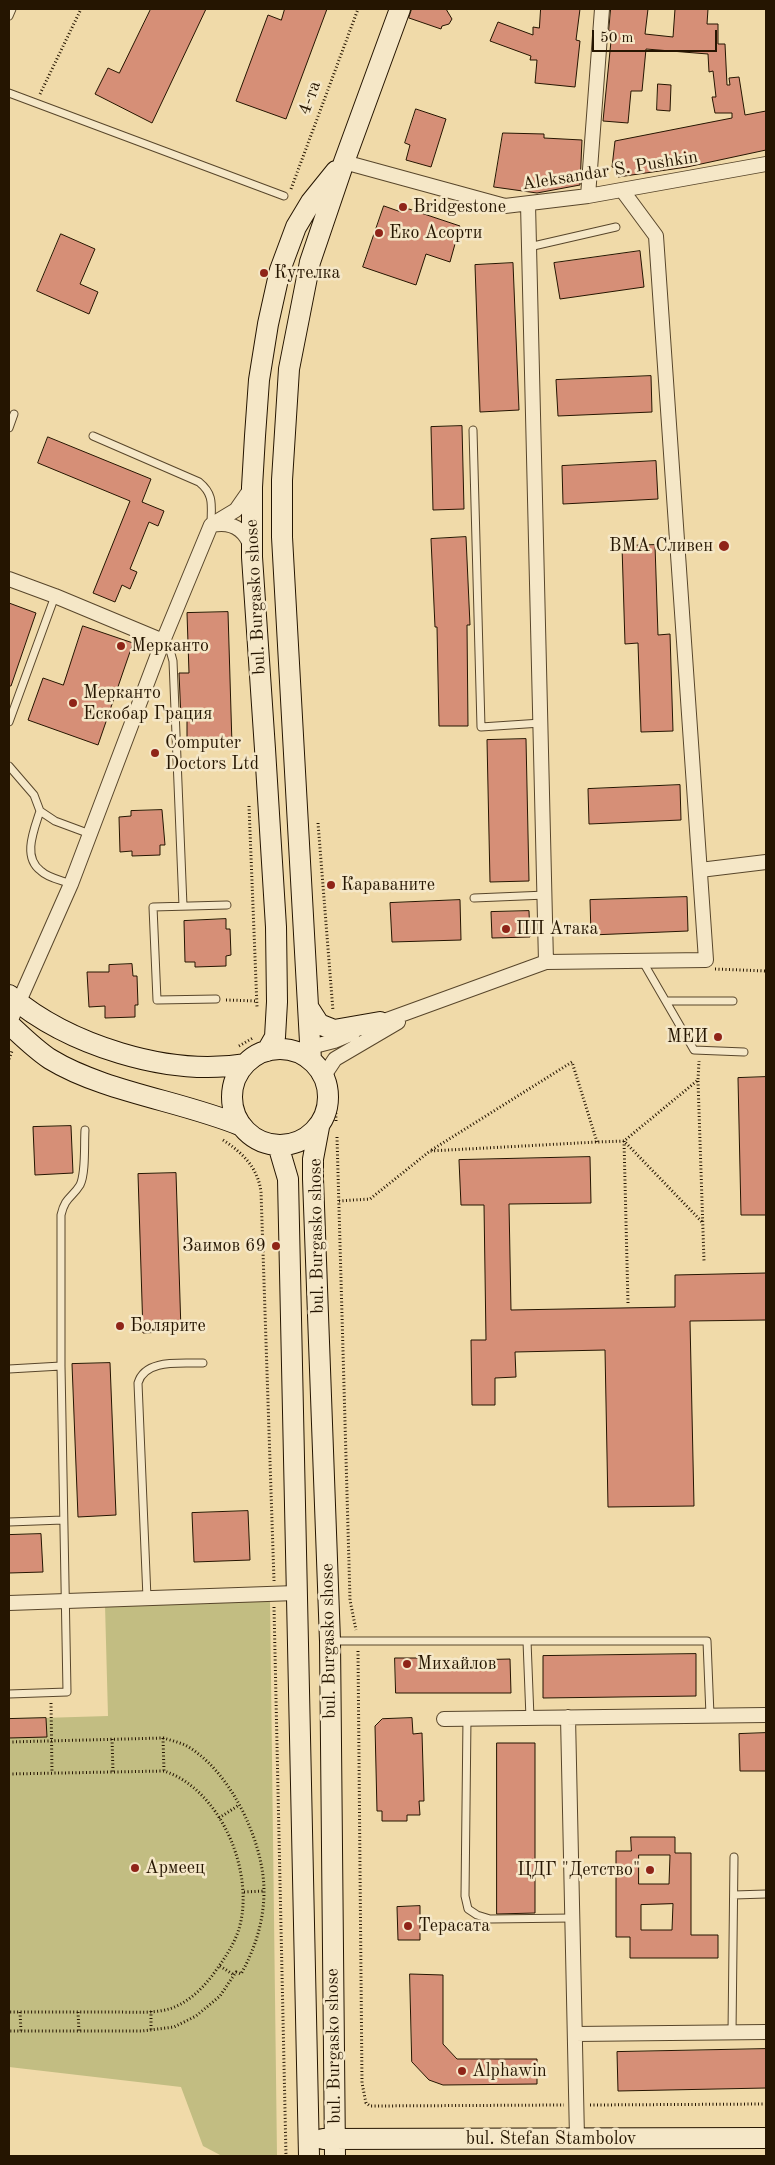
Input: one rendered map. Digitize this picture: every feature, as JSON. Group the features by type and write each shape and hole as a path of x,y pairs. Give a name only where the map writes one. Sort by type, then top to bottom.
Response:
{"main road":[{"name":"bul. Burgasko shose","path":"306,1053 310,1010 282,537 282,480 289,370 310,262 400,9"},
{"name":"bul. Burgasko shose","path":"262,1043 275,1037 277,1002 276,927 252,557 252,487 260,380 268,324 280,270 296,227 311,202 344,162"},
{"path":"13,999 65,1031 87,1042 124,1054 184,1065 229,1067 241,1056 256,1056 262,1043 281,1049 306,1053 323,1077 327,1089 327,1102 319,1127 308,1136 294,1143 278,1145 260,1141 252,1136 242,1126 235,1114 232,1096 241,1056"},
{"path":"310,1010 319,1024 334,1030 380,1022"},
{"path":"9,1024 49,1058 64,1066 104,1082 205,1112 242,1126"},
{"name":"bul. Burgasko shose","path":"319,1127 313,1159 313,1179 330,1640 335,2148"},
{"name":"bul. Burgasko shose","path":"278,1145 288,1179 308,2148"},
{"name":"bul. Stefan Stambolov","path":"308,2148 577,2138 766,2138"}],"street":[{"path":"588,196 602,9"},
{"name":"Aleksandar S. Pushkin","path":"344,162 505,206 588,196 766,164"},
{"path":"306,1053 380,1022 546,962 706,960 656,236 622,190"},
{"path":"528,204 546,895 546,962"},
{"path":"9,1024 13,999 70,884 162,641 211,525 236,510 252,487"},
{"path":"211,525 220,523 237,528 249,540 252,557"},
{"path":"9,579 55,596 162,641"},
{"path":"700,870 766,862"},
{"path":"323,1077 335,1059 433,1002"},
{"path":"9,1602 296,1593"},
{"path":"444,1719 766,1715"},
{"path":"568,1717 577,2138"},
{"path":"575,2034 766,2032"}],"lane":[{"path":"9,16 12,9"},
{"path":"9,93 286,197"},
{"path":"529,248 616,227"},
{"path":"9,428 14,414"},
{"path":"473,430 482,727 541,723"},
{"path":"92,436 199,482 208,490 211,499 211,525"},
{"path":"9,722 55,596"},
{"path":"162,641 170,650 173,661 183,906"},
{"path":"9,766 34,795 40,812 32,836 30,850 33,865 42,873 70,884"},
{"path":"40,812 55,821 90,834"},
{"path":"474,898 546,895"},
{"path":"216,999 157,1000 153,908 227,905"},
{"path":"643,962 694,1050 744,1052"},
{"path":"667,1001 732,1001"},
{"path":"9,1694 67,1692 61,1366 61,1214 64,1202 79,1186 82,1178 85,1130"},
{"path":"147,1598 138,1383 142,1372 153,1366 203,1363"},
{"path":"9,1369 61,1366"},
{"path":"9,1522 63,1520"},
{"path":"330,1640 707,1641 710,1715"},
{"path":"527,1641 530,1718"},
{"path":"467,1718 465,1896 468,1909 477,1915 490,1918 572,1918"},
{"path":"732,2032 734,1857"},
{"path":"734,1895 766,1894"}],"path":[{"path":"35,103 81,9"},
{"name":"4-та","path":"286,197 358,9"},
{"path":"248,806 257,1010"},
{"path":"318,821 334,1030"},
{"path":"706,960 711,968 720,971 766,971"},
{"path":"216,999 257,1001"},
{"path":"241,1056 262,1043"},
{"path":"699,1050 698,1080 704,1261"},
{"path":"335,1059 350,1600 358,1641 362,2083 366,2103 370,2106 766,2104"},
{"path":"338,1200 370,1199 430,1151 572,1062 596,1142"},
{"path":"430,1151 624,1141 698,1080"},
{"path":"205,1112 208,1130 230,1144 248,1161 256,1170 259,1180 274,1594 286,2156"},
{"path":"624,1141 703,1223"},
{"path":"624,1141 628,1303"},
{"path":"50,1693 52,1773"},
{"path":"9,1742 163,1738 185,1745 214,1769 239,1805 251,1830 261,1860 264,1891 262,1920 256,1940 241,1974 236,1972 220,1996 196,2016 174,2027 151,2030 9,2031"},
{"path":"163,1738 164,1771"},
{"path":"112,1740 113,1772"},
{"path":"9,1774 164,1771 179,1776 192,1785 225,1827 237,1858 244,1892 240,1924 229,1952 212,1977 192,1997 173,2008 151,2011 9,2012"},
{"path":"219,1818 239,1805"},
{"path":"244,1892 264,1891"},
{"path":"220,1966 234,1975"},
{"path":"151,2011 151,2030"},
{"path":"20,2012 21,2031"},
{"path":"78,2012 79,2031"}],"shaded area":[{"path":"270,1599 277,2156 222,2156 203,2146 181,2087 9,2067 9,1719 108,1716 105,1605"}],"building":[{"path":"151,9 206,9 152,123 95,94 108,68 119,73"},
{"path":"285,9 327,9 286,119 236,101 268,15 281,20"},
{"path":"412,9 446,9 452,19 449,24 442,26 441,29 409,18"},
{"path":"541,9 580,9 576,40 580,41 575,87 535,83 537,60 530,60 531,56 490,41 498,22 533,35 533,27 539,28"},
{"path":"611,9 648,9 645,34 673,37 675,9 708,9 707,24 718,24 718,44 725,44 727,85 730,85 729,78 739,77 745,115 766,111 766,150 687,167 618,177 616,168 612,167 615,141 732,118 732,113 715,113 712,97 716,97 713,71 709,72 708,54 646,49 642,91 631,91 628,123 603,121 612,31 609,31"},
{"path":"658,84 671,85 670,111 657,110"},
{"path":"416,109 446,119 431,167 406,160 410,145 405,143"},
{"path":"503,133 544,134 544,138 582,140 580,185 537,193 494,187"},
{"path":"384,206 401,212 403,207 460,226 450,262 426,254 416,285 363,267"},
{"path":"61,234 95,249 80,284 98,292 89,314 37,291"},
{"path":"640,251 644,287 560,299 554,263"},
{"path":"513,263 519,410 480,412 475,265"},
{"path":"651,376 652,412 558,416 556,380"},
{"path":"462,426 464,509 433,510 431,427"},
{"path":"48,437 151,479 142,502 164,511 158,526 149,522 130,569 137,572 130,589 122,585 115,602 93,593 130,501 38,463"},
{"path":"656,461 658,499 563,504 562,466"},
{"path":"466,537 470,625 467,625 468,726 439,726 437,627 435,627 431,539"},
{"path":"655,545 658,635 670,634 673,731 641,732 638,643 625,644 622,546"},
{"path":"9,603 36,613 11,686 9,686"},
{"path":"228,612 232,745 187,746 187,718 181,718 179,673 189,673 187,613"},
{"name":"Мерканто Ескобар Грация","path":"83,626 133,643 98,745 28,720 43,678 63,685"},
{"path":"526,739 529,881 490,882 487,740"},
{"path":"680,785 681,820 589,824 588,789"},
{"path":"162,810 165,845 160,845 160,855 132,856 132,851 120,852 119,817 131,816 131,811"},
{"path":"687,897 688,931 591,935 590,900"},
{"path":"460,900 461,940 392,942 390,903"},
{"path":"529,911 530,937 492,938 491,912"},
{"path":"226,919 226,929 230,929 231,955 226,956 226,966 195,967 195,962 185,962 184,921"},
{"path":"132,964 133,976 137,976 138,1005 135,1005 135,1017 105,1018 105,1006 89,1007 87,972 109,972 109,965"},
{"path":"766,1077 766,1215 741,1215 738,1078"},
{"path":"71,1126 73,1173 35,1175 33,1127"},
{"path":"590,1157 591,1203 509,1204 511,1310 675,1307 675,1275 766,1273 766,1320 690,1321 694,1506 608,1507 605,1350 515,1352 516,1377 495,1378 495,1405 472,1405 471,1340 486,1340 484,1205 461,1205 459,1160"},
{"path":"176,1173 181,1331 143,1333 138,1174"},
{"path":"110,1363 116,1515 78,1517 72,1364"},
{"path":"248,1511 250,1560 194,1562 192,1513"},
{"path":"41,1534 43,1572 9,1573 9,1535"},
{"path":"696,1654 696,1696 543,1698 543,1656"},
{"path":"395,1658 428,1658 428,1661 510,1659 511,1693 396,1693"},
{"path":"46,1718 47,1737 9,1738 9,1719"},
{"path":"412,1718 413,1734 422,1733 424,1801 419,1801 420,1815 407,1815 407,1821 382,1821 382,1811 377,1811 375,1726 382,1719"},
{"path":"766,1733 766,1771 740,1771 739,1734"},
{"path":"497,1743 535,1743 535,1913 497,1914"},
{"path":"631,1837 675,1837 675,1853 691,1853 691,1935 718,1935 718,1958 630,1958 630,1937 616,1937 616,1851 631,1851","holes":["639,1855 670,1855 669,1884 639,1884","673,1904 672,1930 641,1930 641,1905"]},
{"path":"420,1906 420,1940 398,1940 397,1907"},
{"path":"410,1974 443,1975 443,2044 457,2059 537,2059 537,2084 443,2085 429,2080 412,2062"},
{"path":"766,2049 766,2088 618,2091 617,2052"}],"place":[{"name":"Bridgestone","path":"403,207"},
{"name":"Еко Асорти","path":"379,233"},
{"name":"Кутелка","path":"264,273"},
{"name":"ВМА Сливен","path":"724,546"},
{"name":"Мерканто","path":"121,646"},
{"name":"Мерканто Ескобар Грация","path":"73,703"},
{"name":"Computer Doctors Ltd","path":"155,753"},
{"name":"Караваните","path":"331,885"},
{"name":"ПП Атака","path":"506,929"},
{"name":"МЕИ","path":"718,1037"},
{"name":"Заимов 69","path":"276,1246"},
{"name":"Болярите","path":"120,1326"},
{"name":"Михайлов","path":"407,1664"},
{"name":"Армеец","path":"135,1868"},
{"name":"ЦДГ \"Детство\"","path":"650,1870"},
{"name":"Терасата","path":"408,1926"},
{"name":"Alphawin","path":"462,2071"}]}
